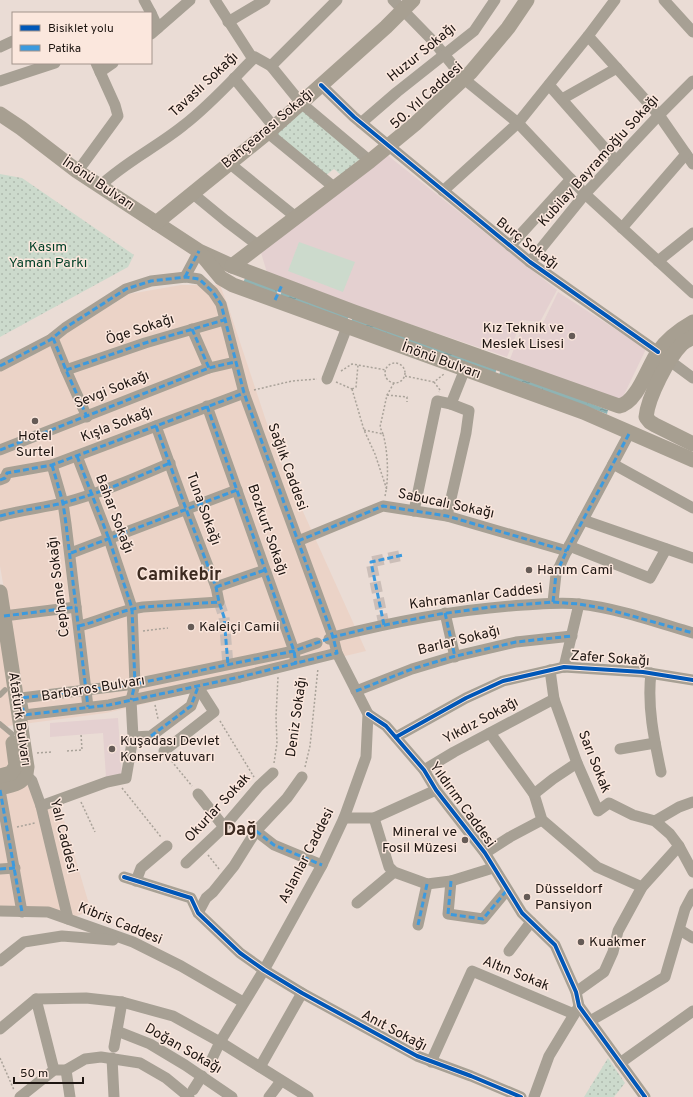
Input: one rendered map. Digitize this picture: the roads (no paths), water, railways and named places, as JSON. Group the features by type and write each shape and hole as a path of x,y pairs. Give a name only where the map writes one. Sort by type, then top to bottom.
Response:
{"main road":[{"name":"50. Yıl Caddesi","path":"232,266 297,218 415,124 471,72 508,28 527,0"},
{"name":"Bahçearası Sokağı","path":"156,223 271,130 386,27 403,3"},
{"name":"İnönü Bulvarı","path":"0,114 21,128 77,171 199,251 232,266 354,312 619,406 629,401 664,356"},
{"name":"İnönü Bulvarı","path":"199,251 221,278 233,285 600,419 693,460"},
{"path":"693,322 676,332 664,356 646,412 646,417 650,422 693,444"},
{"path":"664,356 693,337"},
{"path":"600,419 611,421 623,417 637,407 655,386"},
{"name":"Atatürk Bulvarı","path":"0,655 3,692 12,734 16,766 20,773 27,767 4,604"},
{"path":"0,776 11,773 20,773 21,782 0,789"}],"street":[{"path":"144,0 150,12"},
{"path":"152,18 155,31 190,0"},
{"path":"215,0 253,59"},
{"path":"228,22 265,0"},
{"path":"271,66 337,0"},
{"name":"Huzur Sokağı","path":"361,123 397,92 474,31 495,0"},
{"path":"443,191 518,123 615,0"},
{"path":"664,0 693,32"},
{"path":"403,3 443,55 464,79 518,123 585,194 693,293"},
{"path":"588,36 659,114 693,164"},
{"path":"0,47 12,41"},
{"name":"Tavaslı Sokağı","path":"100,186 115,172 183,126 206,107 255,57 271,66 301,103 370,161"},
{"path":"0,81 53,64"},
{"path":"77,171 84,164 118,116 115,105 98,68 110,64"},
{"path":"562,99 617,68"},
{"path":"234,78 271,130 335,188"},
{"name":"Kubilay Bayramoğlu Sokağı","path":"530,262 585,194 659,114 693,82"},
{"name":"Burç Sokağı","path":"321,85 388,146 530,262 693,378"},
{"path":"549,85 616,161"},
{"path":"622,228 686,154"},
{"path":"229,163 297,218"},
{"path":"510,246 571,179"},
{"path":"192,193 260,246"},
{"path":"658,261 693,233"},
{"path":"0,366 53,338 126,289 151,281 185,278 199,251"},
{"name":"Sağlık Caddesi","path":"185,278 198,279 213,292 221,304 244,393 337,653"},
{"name":"Öge Sokağı","path":"66,370 224,320"},
{"path":"327,379 347,327"},
{"path":"192,329 209,368"},
{"path":"53,338 87,417"},
{"name":"Sevgi Sokağı","path":"0,450 209,368 235,362"},
{"path":"451,404 464,369"},
{"name":"Kışla Sokağı","path":"0,480 5,478 7,473 52,465 244,393"},
{"path":"414,511 437,401 451,404 469,411 466,433 447,516"},
{"name":"Bozkurt Sokağı","path":"207,406 294,651 296,664"},
{"name":"Tuna Sokağı","path":"132,608 219,602 216,587 156,426"},
{"path":"554,602 556,574 568,548 630,432"},
{"name":"Bahar Sokağı","path":"77,456 109,539 132,608 136,684 131,700"},
{"path":"0,516 63,503 92,495 170,463"},
{"path":"613,464 693,508"},
{"name":"Cephane Sokağı","path":"52,465 63,503 71,553 88,707"},
{"path":"71,553 237,490"},
{"name":"Sabucalı Sokağı","path":"298,541 383,506 447,516 568,548 650,578 666,549"},
{"path":"583,520 693,558"},
{"path":"216,587 265,570"},
{"name":"Kahramanlar Caddesi","path":"331,638 370,628 445,613 491,607 554,602 579,604 607,609 693,633"},
{"path":"4,604 76,607"},
{"path":"564,667 579,604"},
{"path":"79,626 98,621 132,608"},
{"path":"445,613 455,657"},
{"name":"Barlar Sokağı","path":"356,691 412,669 455,657 516,642 572,636"},
{"name":"Barbaros Bulvarı","path":"317,643 294,651 136,684 21,698 24,715 109,705 279,668 319,656 337,653"},
{"path":"337,653 368,714"},
{"name":"Zafer Sokağı","path":"396,737 466,698 503,681 564,667 651,673 693,680"},
{"name":"Sarı Sokak","path":"550,670 554,699 577,763 598,811 609,803 633,815 655,821 670,834 679,846 693,872"},
{"path":"651,673 650,706 661,772"},
{"path":"164,751 214,712 198,686"},
{"path":"133,737 151,736 192,706 198,686"},
{"name":"Yıkdız Sokağı","path":"424,770 454,752 554,699"},
{"path":"41,806 116,780 126,778 133,737 131,700"},
{"name":"Yıldırım Caddesi","path":"368,714 386,726 424,770 436,790 485,854 522,913 556,945 576,992 576,1010 590,1021 644,1097"},
{"name":"Aslanlar Caddesi","path":"211,1061 220,1042 243,1002 264,970 322,865 344,818 366,757 368,714"},
{"path":"490,733 534,794 542,820 597,867 642,887"},
{"path":"620,749 655,743"},
{"path":"534,794 577,763"},
{"name":"Yalı Caddesi","path":"20,773 32,781 41,806 68,919"},
{"name":"Okurlar Sokak","path":"186,864 224,827 259,786 273,773"},
{"name":"Deniz Sokağı","path":"198,913 206,898 226,877 234,866 256,831 287,798 302,777"},
{"path":"0,789 22,912"},
{"path":"344,818 374,818 436,790"},
{"path":"198,794 224,827"},
{"path":"655,821 693,802"},
{"path":"374,818 389,868 394,872 427,884 451,881 493,868"},
{"path":"485,854 510,836 542,820"},
{"path":"256,831 274,846 322,865"},
{"path":"136,882 141,868 167,846"},
{"path":"576,992 604,972 613,952 618,931 642,887 679,846"},
{"path":"0,869 14,868"},
{"path":"357,903 394,872"},
{"name":"Anıt Sokağı","path":"124,877 191,898 198,913 240,953 264,970 302,993 417,1056 472,1076 521,1097"},
{"path":"451,881 448,914 483,919 507,890"},
{"path":"418,925 427,884"},
{"path":"590,1021 632,998 665,977 685,909 693,894"},
{"name":"Kibris Caddesi","path":"0,911 48,912 133,942 181,966 243,1002"},
{"path":"509,951 531,922"},
{"path":"680,930 693,938"},
{"path":"0,961 24,942 62,936 133,942"},
{"name":"Altın Sokak","path":"431,1062 472,971 576,1010"},
{"path":"260,1067 302,993"},
{"path":"0,1030 36,999 86,998 122,1002 174,1016 220,1042 308,1097"},
{"path":"36,999 54,1070"},
{"path":"114,1097 113,1052 122,1002"},
{"path":"534,1097 549,1056 576,1010"},
{"path":"620,1063 693,1011"},
{"name":"Doğan Sokağı","path":"117,1031 150,1044 202,1076 232,1097"},
{"path":"17,1094 54,1070 66,1070 85,1059 101,1057 113,1052 140,1064 191,1093 202,1076"},
{"path":"66,1070 70,1097"},
{"path":"269,1097 281,1081"}],"lane":[{"path":"0,724 12,734"}],"water":[{"path":"245,278 278,290 276,295 243,283"},
{"path":"282,291 350,315 347,320 280,296"},
{"path":"353,316 497,368 495,374 351,322"},
{"path":"501,369 608,410 607,414 499,375"}],"tunnel":[{"path":"384,625 371,562 403,555"},
{"path":"219,602 224,617 228,665"}],"place":[{"name":"Kız Teknik ve Meslek Lisesi","path":"572,336"},
{"name":"Hotel Surtel","path":"35,421"},
{"name":"Hanım Cami","path":"529,570"},
{"name":"Kaleiçi Camii","path":"191,627"},
{"name":"Kuşadası Devlet Konservatuvarı","path":"112,749"},
{"name":"Mineral ve Fosil Müzesi","path":"465,840"},
{"name":"Düsseldorf Pansiyon","path":"527,897"},
{"name":"Kuakmer","path":"581,942"}],"district":[{"name":"Camikebir","path":"179,575"},
{"name":"Dağ","path":"240,830"}],"park label":[{"name":"Kasım Yaman Parkı","path":"48,256"}]}
